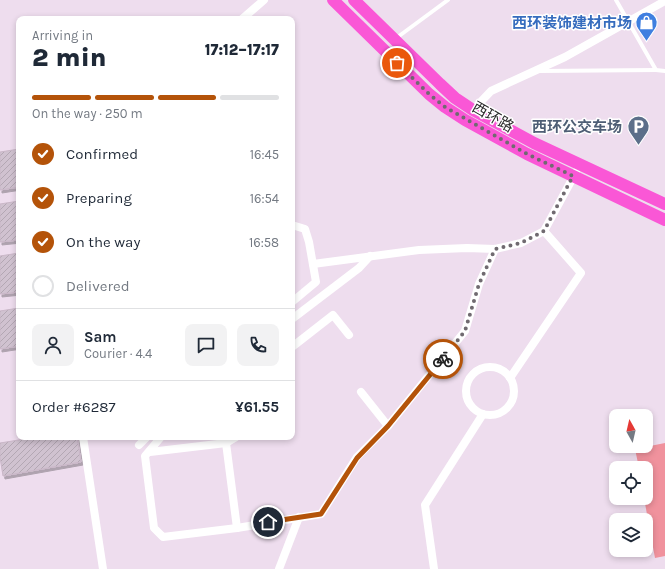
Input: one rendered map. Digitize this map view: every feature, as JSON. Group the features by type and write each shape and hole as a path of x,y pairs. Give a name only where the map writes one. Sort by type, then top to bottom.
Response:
{"main road":[{"name":"西环路","path":"333,0 429,94 445,107 527,154 665,220"},
{"name":"西环路","path":"354,0 455,98 473,110 534,143 665,204"}],"street":[{"path":"245,16 264,0"},
{"path":"473,110 490,92 565,57 665,1"},
{"path":"313,264 419,250 467,248 495,249 521,243 544,231 580,164"},
{"path":"295,226 305,228 316,282 295,300"},
{"path":"510,378 582,273 544,231"},
{"path":"159,440 145,456 154,528 163,537 237,528 321,514 357,458 388,426 465,331 479,284 495,249"},
{"path":"295,317 359,268 370,256"},
{"path":"295,345 333,315 349,335"},
{"path":"482,368 497,368 510,378 513,386 511,402 499,413 491,415 483,414 475,410 470,405 466,391 467,383 476,371 482,368"},
{"path":"361,392 388,426"},
{"path":"434,569 425,506 483,414"},
{"path":"83,440 103,569"},
{"path":"139,445 144,440"},
{"path":"150,452 226,443 231,440"},
{"path":"226,443 237,528"},
{"path":"279,569 299,517"}],"lane":[{"path":"395,40 448,0"},
{"path":"616,0 656,70"},
{"path":"532,72 665,71"}],"shaded area":[{"path":"665,443 665,556 655,558 653,547 653,513 647,513 645,505 653,505 653,461 638,461 636,453 653,453 653,445"}],"building":[{"path":"16,149 16,187 0,190 0,152"},
{"path":"16,201 16,240 0,242 0,204"},
{"path":"16,253 16,292 0,294 0,256"},
{"path":"16,308 16,346 0,349 0,311"},
{"path":"18,440 77,440 81,462 3,476 0,457 0,443"}],"way so far":[{"path":"397,63 429,94 465,120 527,154 573,176 544,231 521,243 495,249 479,284 471,316 465,331 443,359"}],"place":[{"name":"西环装饰建材市场","path":"647,42"},
{"name":"西环公交车场","path":"638,146"}],"route":[{"path":"268,522 321,514 357,458 388,426 443,359"}]}
